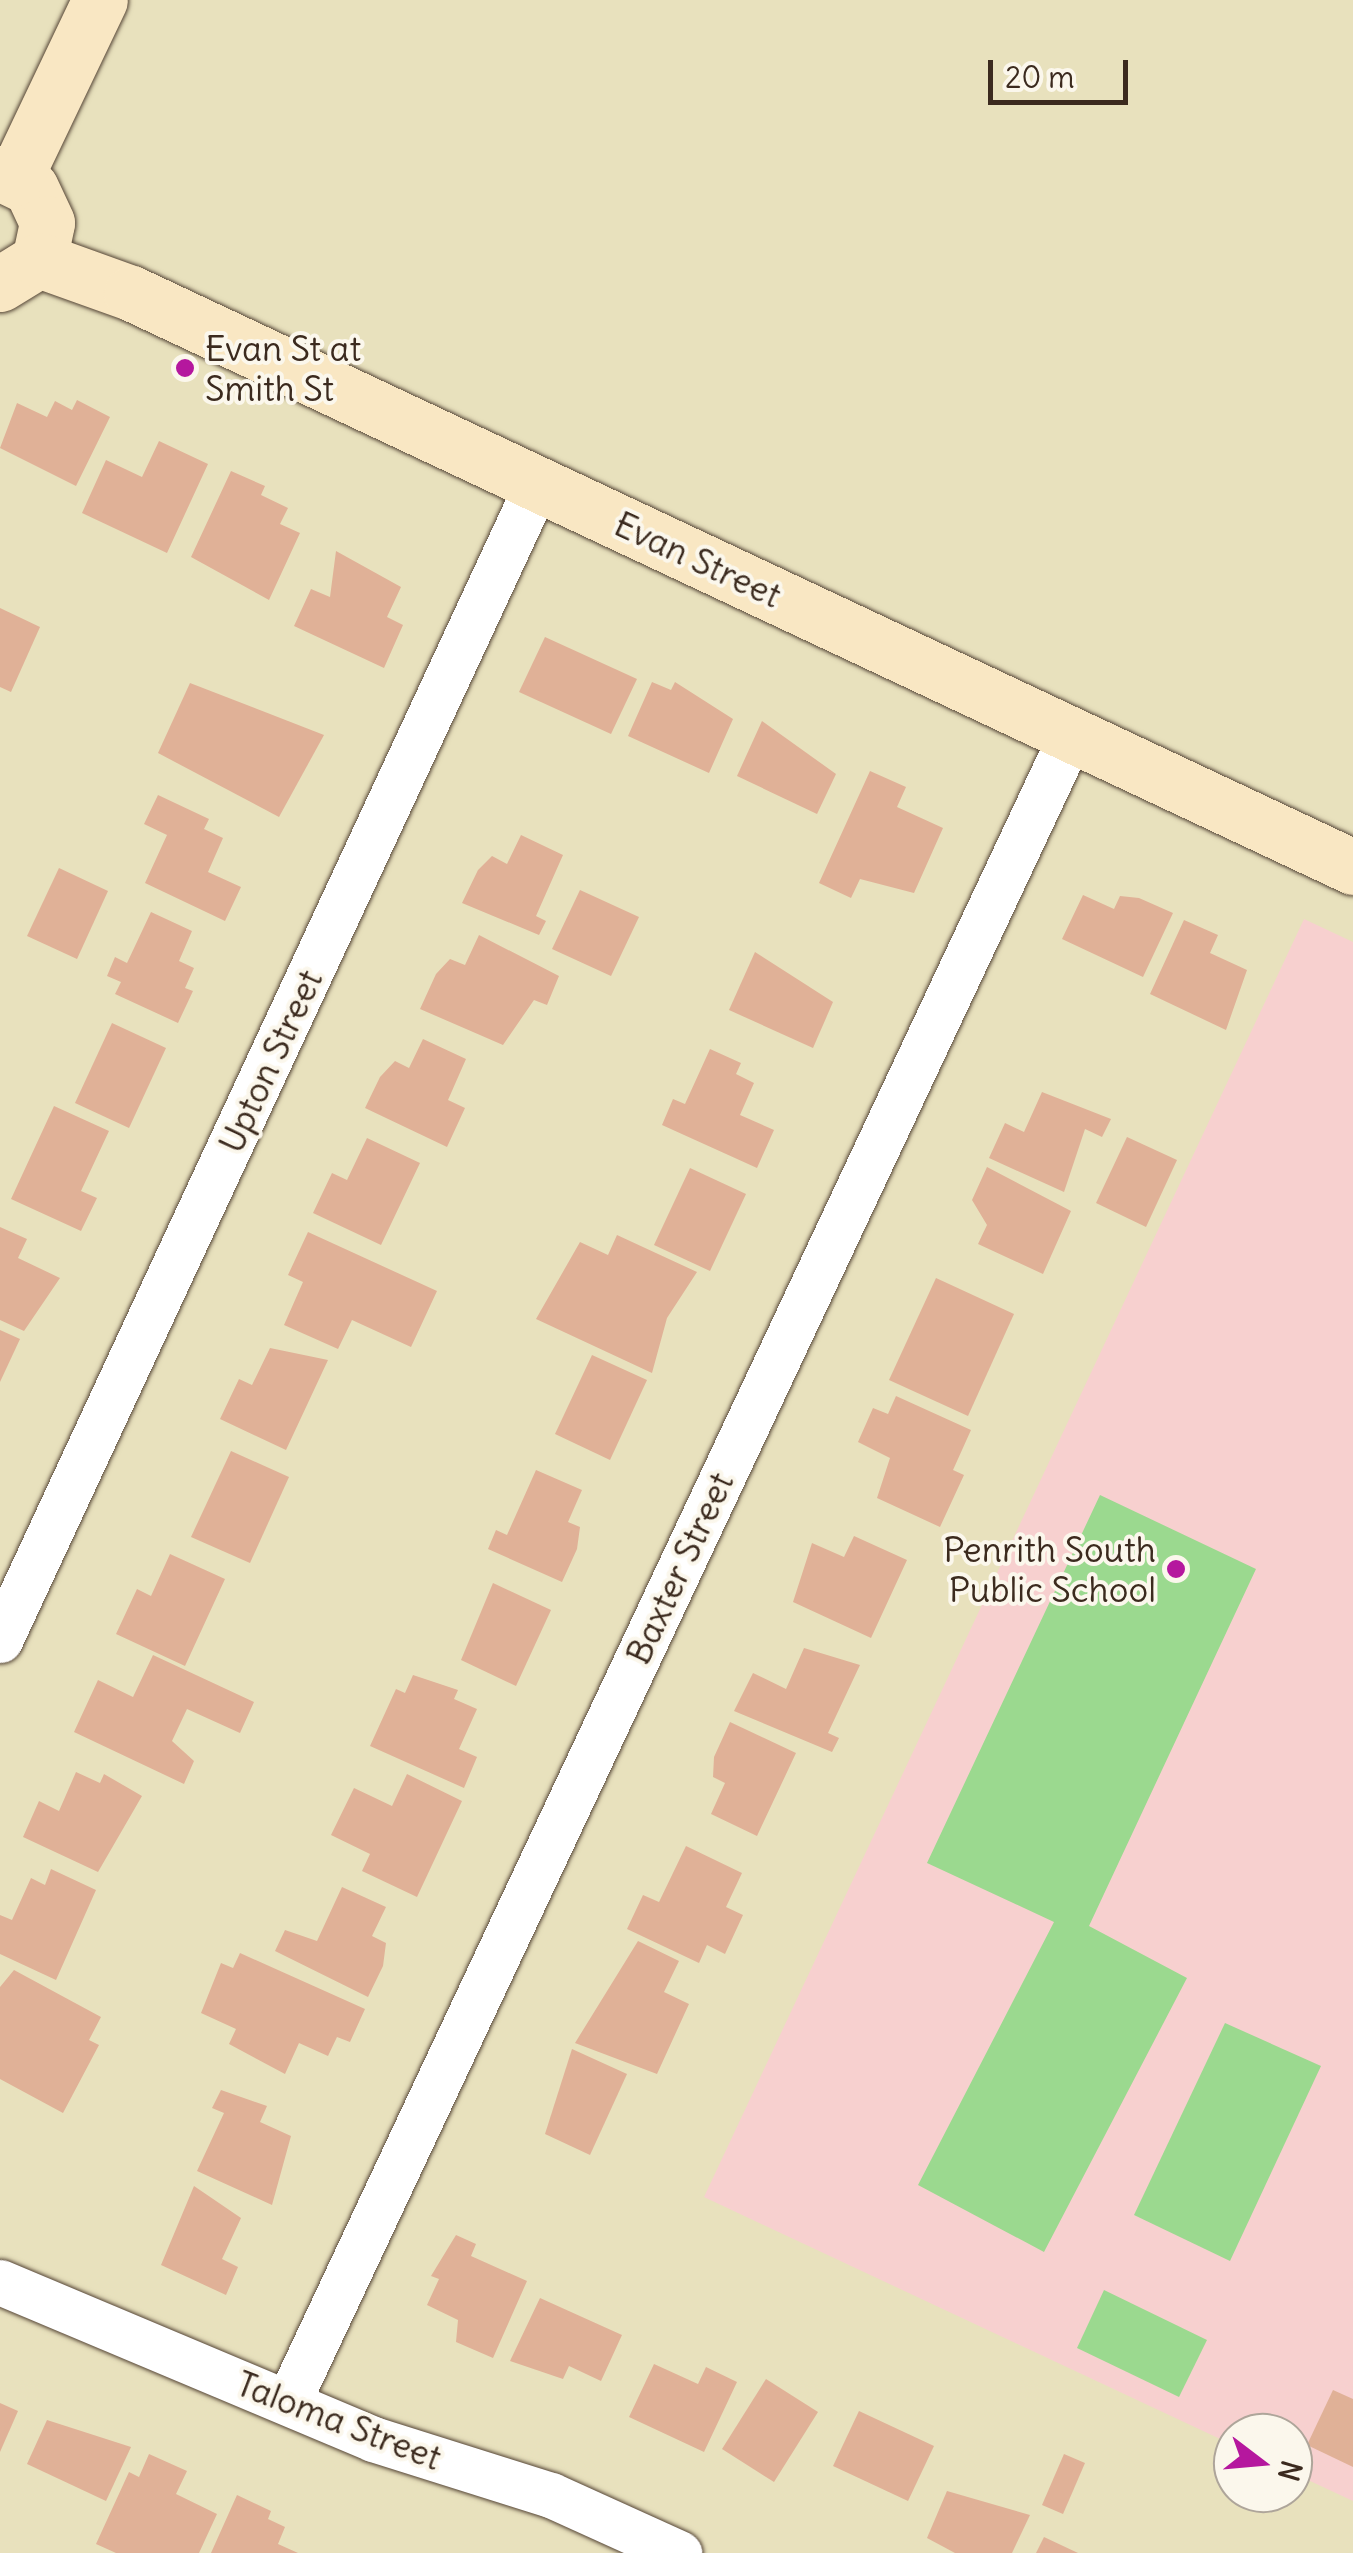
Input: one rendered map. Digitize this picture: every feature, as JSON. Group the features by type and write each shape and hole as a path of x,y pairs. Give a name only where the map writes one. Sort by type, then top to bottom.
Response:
{"street":[{"path":"20,272 42,204 8,175 100,0"},
{"name":"Evan Street","path":"20,272 131,293 1353,867"},
{"name":"Upton Street","path":"0,1640 538,482"},
{"name":"Baxter Street","path":"288,2402 1071,735"},
{"name":"Taloma Street","path":"0,2282 288,2402 551,2495 679,2553"}],"shaded area":[{"name":"Penrith South Public School","path":"1304,919 1353,942 1353,2501 1313,2482 1313,2413 1213,2413 1213,2436 704,2197"}],"green space":[{"path":"1100,1495 1256,1569 1089,1926 1187,1978 1044,2252 918,2185 1054,1922 927,1863"},
{"path":"1225,2023 1321,2066 1230,2261 1134,2215"},
{"path":"1104,2290 1207,2340 1179,2397 1077,2348"}],"building":[{"path":"77,400 110,417 76,486 0,448 17,403 47,417 55,401 72,410"},
{"path":"159,441 208,464 167,553 82,513 106,460 142,477"},
{"path":"231,471 265,486 261,495 288,508 280,524 300,533 269,600 191,557"},
{"path":"336,551 401,587 387,617 403,625 384,668 294,626 311,589 330,597"},
{"path":"0,608 40,627 11,692 0,687"},
{"path":"545,637 637,679 611,734 519,692"},
{"path":"652,682 671,690 675,682 733,719 709,773 628,736"},
{"path":"190,683 324,735 279,817 158,753"},
{"path":"762,721 836,774 817,814 737,776"},
{"path":"870,771 906,787 897,807 943,828 914,893 860,879 851,898 819,883"},
{"path":"158,795 209,819 204,829 223,838 208,872 241,887 225,921 145,883 167,835 144,824"},
{"path":"521,835 563,855 536,916 546,921 539,935 462,903 478,870 492,856 507,864"},
{"path":"59,868 108,891 77,959 27,936"},
{"path":"580,890 639,917 611,976 552,949"},
{"path":"1083,895 1114,909 1120,896 1139,898 1173,913 1143,977 1062,939"},
{"path":"151,912 192,931 179,961 194,968 185,988 193,991 178,1023 115,994 121,982 107,976 115,957 127,963"},
{"path":"1184,920 1218,935 1210,953 1247,970 1226,1030 1150,994"},
{"path":"479,935 559,976 547,1005 534,1000 503,1045 420,1009 436,974 450,959 465,965"},
{"path":"755,952 833,1002 813,1048 729,1010"},
{"path":"112,1023 166,1048 129,1128 75,1103"},
{"path":"423,1039 466,1059 448,1100 465,1108 447,1147 365,1108 380,1077 395,1061 409,1068"},
{"path":"710,1049 741,1063 736,1074 754,1083 740,1115 774,1130 757,1168 662,1125 673,1099 685,1104"},
{"path":"1042,1092 1111,1119 1102,1137 1085,1129 1064,1192 989,1158 1005,1123 1024,1132"},
{"path":"54,1106 109,1131 81,1191 97,1198 81,1231 11,1199"},
{"path":"1127,1137 1177,1160 1146,1227 1096,1203"},
{"path":"367,1138 420,1163 381,1245 313,1213 332,1173 347,1180"},
{"path":"987,1167 1071,1211 1043,1274 978,1244 987,1225 972,1200"},
{"path":"690,1168 746,1194 710,1271 654,1245"},
{"path":"0,1227 27,1239 18,1258 60,1278 24,1331 0,1320"},
{"path":"308,1232 437,1291 411,1347 352,1320 338,1349 284,1325 303,1282 288,1275"},
{"path":"617,1235 697,1272 667,1318 652,1373 536,1319 580,1242 608,1255"},
{"path":"936,1278 1014,1314 968,1416 889,1380"},
{"path":"0,1330 20,1339 0,1382"},
{"path":"270,1348 328,1360 286,1450 220,1419 239,1379 252,1385"},
{"path":"592,1355 647,1380 610,1460 555,1434"},
{"path":"896,1396 971,1430 953,1470 964,1475 940,1527 877,1498 890,1458 858,1442 873,1408 888,1414"},
{"path":"231,1451 289,1477 250,1563 191,1537"},
{"path":"536,1470 582,1490 568,1522 580,1527 577,1549 562,1582 488,1549 496,1530 507,1535"},
{"path":"854,1536 907,1560 871,1638 793,1602 812,1543 844,1557"},
{"path":"170,1554 225,1579 185,1666 116,1634 137,1589 151,1596"},
{"path":"493,1583 551,1610 516,1686 461,1660"},
{"path":"804,1648 860,1665 828,1733 839,1738 832,1752 734,1711 753,1673 786,1689"},
{"path":"153,1655 254,1702 240,1733 187,1709 172,1741 194,1761 184,1784 74,1732 98,1680 133,1697"},
{"path":"413,1675 458,1690 454,1699 477,1709 459,1749 477,1757 464,1788 370,1746 396,1689 405,1693"},
{"path":"730,1722 796,1753 757,1836 711,1814 725,1783 713,1777 714,1757"},
{"path":"76,1772 100,1783 104,1774 142,1796 98,1872 23,1837 39,1801 59,1811"},
{"path":"407,1774 462,1801 417,1897 362,1871 370,1854 331,1835 354,1788 392,1806"},
{"path":"686,1846 742,1873 726,1907 743,1915 725,1954 707,1945 699,1963 627,1929 643,1895 659,1902"},
{"path":"51,1869 96,1890 56,1980 0,1954 0,1915 12,1920 31,1878 45,1885"},
{"path":"342,1887 386,1907 372,1936 386,1943 383,1966 368,1997 275,1951 285,1930 317,1941"},
{"path":"638,1941 679,1961 664,1992 689,2004 657,2074 575,2043"},
{"path":"240,1953 365,2009 350,2042 337,2037 328,2056 299,2043 285,2074 229,2044 236,2029 201,2013 221,1963 233,1968"},
{"path":"14,1970 101,2017 89,2040 99,2045 63,2113 0,2079 0,1987"},
{"path":"572,2049 627,2074 590,2155 545,2134"},
{"path":"221,2090 267,2106 260,2122 291,2136 272,2205 197,2171 224,2113 212,2108"},
{"path":"194,2186 241,2218 222,2259 238,2267 226,2295 161,2265"},
{"path":"456,2235 476,2244 471,2256 527,2281 493,2358 456,2342 458,2320 427,2305 439,2279 431,2276"},
{"path":"540,2298 622,2335 601,2381 569,2366 563,2379 510,2361"},
{"path":"654,2364 698,2384 706,2367 737,2382 704,2452 629,2417"},
{"path":"766,2379 818,2412 774,2482 722,2449"},
{"path":"1333,2390 1353,2399 1353,2467 1313,2448 1313,2432"},
{"path":"0,2403 18,2411 0,2452"},
{"path":"859,2411 934,2446 908,2501 833,2466"},
{"path":"47,2420 131,2447 106,2501 27,2464"},
{"path":"149,2454 187,2471 176,2494 217,2514 199,2553 116,2553 96,2544 129,2472 139,2477"},
{"path":"1064,2454 1085,2463 1063,2514 1042,2505"},
{"path":"947,2491 1030,2515 1012,2553 955,2553 927,2538"},
{"path":"237,2495 271,2511 268,2519 285,2527 278,2544 298,2553 211,2553"},
{"path":"1044,2537 1078,2553 1036,2553"}],"place":[{"name":"Evan St at Smith St","path":"185,368"},
{"name":"Penrith South Public School","path":"1176,1569"}]}
